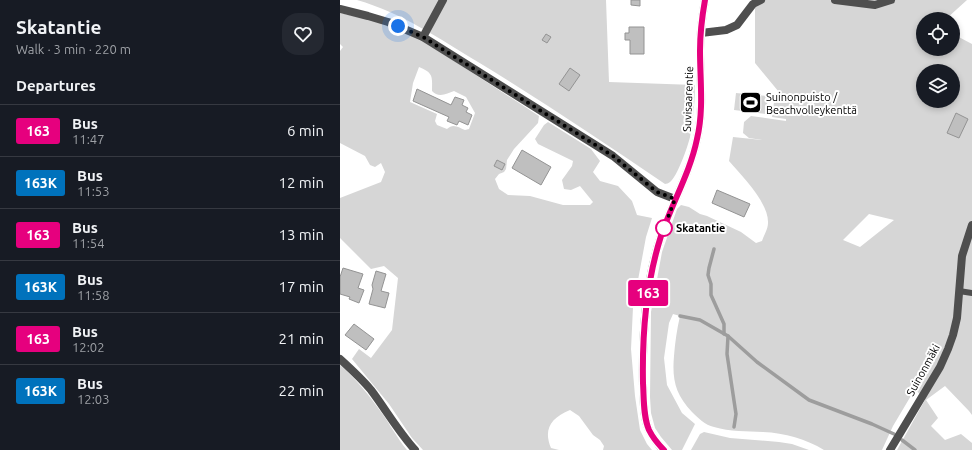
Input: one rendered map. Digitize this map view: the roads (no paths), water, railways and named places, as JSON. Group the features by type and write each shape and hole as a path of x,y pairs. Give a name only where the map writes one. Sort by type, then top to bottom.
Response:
{"street":[{"path":"423,37 443,0"},
{"name":"Suvisaarentie","path":"664,450 657,444 649,430 646,418 643,378 645,311 649,285 661,235 692,156 700,124 701,33 705,0"},
{"path":"701,33 726,30 737,25 753,4 761,0"},
{"path":"835,0 875,5 892,0"},
{"path":"340,9 388,22 423,37 613,156 657,192 675,199"},
{"name":"Suinonmäki","path":"890,450 940,367 948,350 957,318 962,256 972,225"},
{"path":"340,359 354,371 370,390 405,439 415,450"}],"lane":[{"path":"959,291 972,293"}],"waterway":[{"path":"714,249 708,275 711,284 711,295 724,324 724,334"},
{"path":"680,316 700,320 728,336 757,362 809,400 894,434"},
{"path":"728,336 727,354 736,414 734,427"},
{"path":"902,440 915,450"}],"place":[{"name":"Suinonpuisto / Beachvolleykenttä","path":"751,103"},
{"name":"Skatantie","path":"664,228"}]}
